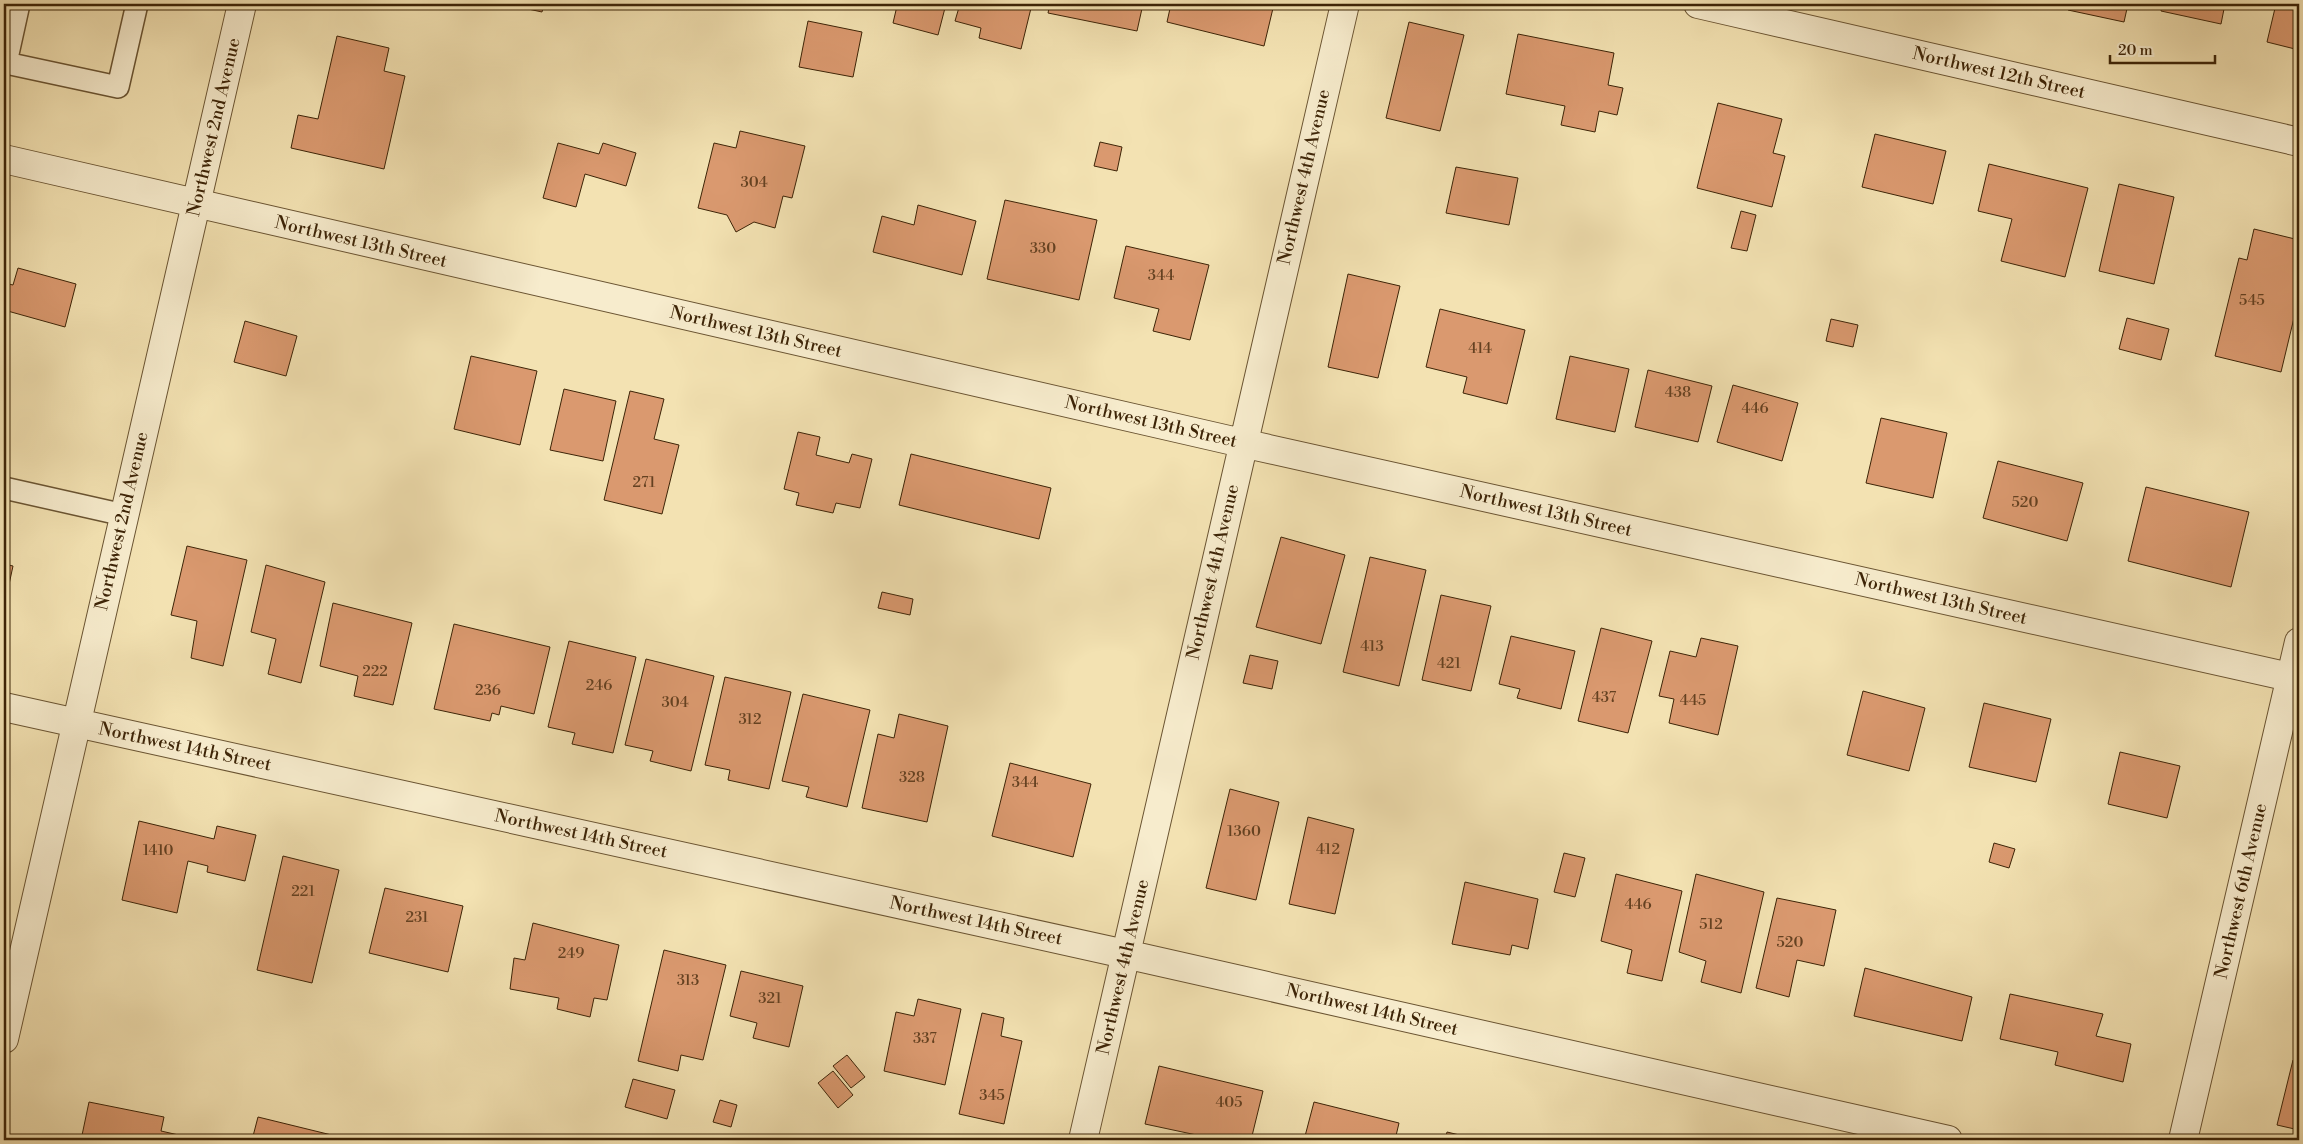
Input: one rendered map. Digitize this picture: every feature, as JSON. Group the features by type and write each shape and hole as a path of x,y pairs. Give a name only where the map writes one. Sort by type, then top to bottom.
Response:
{"street":[{"name":"Northwest 2nd Avenue","path":"4,1039 75,723 242,4"},
{"name":"Northwest 4th Avenue","path":"1083,1140 1242,443 1345,4"},
{"name":"Northwest 12th Street","path":"1698,4 2299,142"},
{"name":"Northwest 13th Street","path":"4,159 1242,443 2295,678"},
{"name":"Northwest 6th Avenue","path":"2183,1140 2295,678 2299,642"},
{"name":"Northwest 14th Street","path":"4,707 1125,954 1948,1140"}],"lane":[{"path":"19,4 6,63 118,87 137,4"},
{"path":"4,488 124,515"}],"building":[{"path":"505,4 544,4 542,12"},
{"path":"888,4 946,4 938,35 893,23 897,6"},
{"path":"960,4 1032,4 1021,49 979,38 981,28 955,21"},
{"path":"1050,4 1143,4 1137,31 1048,13"},
{"path":"1171,4 1274,4 1264,46 1167,22"},
{"path":"2069,4 2128,4 2124,22 2068,10"},
{"path":"2162,4 2225,4 2221,24 2161,11"},
{"path":"2276,4 2299,4 2299,50 2267,42"},
{"path":"808,21 862,32 853,77 799,67"},
{"path":"1409,22 1464,35 1440,131 1386,118"},
{"path":"1518,34 1614,53 1608,85 1623,88 1617,115 1599,111 1595,132 1561,125 1565,106 1506,94"},
{"path":"337,36 389,48 384,71 405,76 384,169 291,148 298,115 318,119"},
{"path":"1718,103 1782,119 1773,153 1785,156 1772,207 1697,188"},
{"path":"740,131 805,146 792,198 783,196 775,228 754,222 736,232 727,215 698,208 714,143 736,148"},
{"path":"1875,134 1946,151 1933,204 1862,187"},
{"path":"1100,142 1122,147 1117,171 1094,166"},
{"path":"558,143 599,154 603,143 636,153 626,186 585,174 576,207 543,198"},
{"path":"1989,164 2088,188 2065,277 2001,261 2012,219 1978,211"},
{"path":"1456,167 1518,178 1509,225 1446,213"},
{"path":"2119,184 2174,197 2154,284 2099,271"},
{"path":"1005,200 1097,220 1079,300 987,279"},
{"path":"918,205 976,221 962,275 873,252 882,216 914,225"},
{"path":"1741,211 1756,215 1747,251 1731,248"},
{"path":"2254,229 2299,240 2299,297 2281,372 2215,356 2239,258 2247,260"},
{"path":"1126,246 1209,265 1190,340 1153,331 1159,309 1114,298"},
{"path":"18,268 76,284 65,327 4,310 4,283 13,285"},
{"path":"1348,274 1400,286 1378,378 1328,367"},
{"path":"1440,309 1525,330 1507,404 1463,393 1467,377 1426,367"},
{"path":"2127,318 2169,329 2161,360 2119,349"},
{"path":"1831,319 1858,325 1853,347 1826,341"},
{"path":"245,321 297,336 286,376 234,362"},
{"path":"471,356 537,371 520,445 454,429"},
{"path":"1570,356 1629,369 1615,432 1556,419"},
{"path":"1648,370 1712,386 1698,442 1635,427"},
{"path":"1733,385 1798,403 1782,461 1717,442"},
{"path":"564,389 616,401 603,461 550,450"},
{"path":"630,391 664,399 654,439 679,445 662,514 604,500"},
{"path":"1881,418 1947,433 1933,498 1866,483"},
{"path":"798,432 820,437 816,455 849,463 852,454 872,459 860,508 836,503 833,513 796,505 799,493 784,489"},
{"path":"911,454 1051,488 1039,539 899,505"},
{"path":"1998,461 2083,483 2067,541 1983,518"},
{"path":"2146,487 2249,512 2231,587 2128,561"},
{"path":"1281,537 1345,555 1321,644 1256,627"},
{"path":"187,546 247,560 223,666 191,658 197,621 171,615"},
{"path":"1370,557 1426,570 1399,686 1343,672"},
{"path":"4,564 13,566 5,603 4,602"},
{"path":"266,565 325,582 301,683 268,674 276,639 251,632"},
{"path":"882,592 913,599 910,615 878,608"},
{"path":"1441,595 1491,606 1471,691 1422,680"},
{"path":"333,603 412,623 393,705 354,696 358,676 320,666"},
{"path":"454,624 550,647 534,714 501,706 499,715 492,713 490,721 434,709"},
{"path":"1601,628 1652,641 1628,733 1578,721"},
{"path":"1511,636 1575,651 1561,709 1517,698 1520,689 1499,684"},
{"path":"1701,638 1738,646 1718,735 1669,723 1674,699 1659,696 1670,651 1696,657"},
{"path":"569,641 636,657 613,753 572,744 575,733 548,727"},
{"path":"1250,655 1278,661 1272,689 1243,683"},
{"path":"646,659 714,676 691,771 650,761 653,751 625,745"},
{"path":"725,677 791,692 769,789 728,780 730,770 705,765"},
{"path":"1863,691 1925,708 1909,771 1847,755"},
{"path":"803,694 870,710 847,807 806,797 809,787 782,781"},
{"path":"1984,703 2051,719 2036,782 1969,767"},
{"path":"899,714 948,726 927,822 862,808 878,734 894,738"},
{"path":"2120,752 2180,766 2167,818 2108,804"},
{"path":"1010,763 1091,784 1073,857 992,836"},
{"path":"1230,789 1279,802 1256,900 1206,888"},
{"path":"1308,817 1354,829 1335,914 1289,904"},
{"path":"139,821 214,839 217,826 256,835 245,881 207,872 208,866 188,861 177,913 122,900"},
{"path":"1994,843 2015,849 2009,868 1989,862"},
{"path":"1564,853 1585,858 1575,897 1554,892"},
{"path":"283,856 339,870 312,983 257,970"},
{"path":"1616,874 1682,891 1662,981 1627,973 1632,950 1601,941"},
{"path":"1696,874 1764,892 1741,993 1701,982 1706,961 1679,952"},
{"path":"1465,882 1538,899 1528,949 1512,945 1510,955 1452,944"},
{"path":"385,888 463,906 448,972 369,953"},
{"path":"1777,898 1836,910 1824,966 1797,960 1789,997 1756,988"},
{"path":"533,923 619,945 607,1000 594,998 590,1017 557,1009 559,998 510,989 514,958 525,960"},
{"path":"664,950 726,965 703,1060 681,1055 678,1071 638,1061"},
{"path":"1865,968 1972,997 1962,1041 1854,1016"},
{"path":"741,971 803,986 789,1047 753,1038 757,1023 730,1016"},
{"path":"2010,994 2103,1014 2096,1036 2131,1044 2123,1082 2055,1065 2058,1052 2000,1039"},
{"path":"918,999 961,1009 945,1085 884,1071 896,1012 914,1016"},
{"path":"982,1013 1004,1018 1001,1036 1022,1041 1004,1124 959,1114"},
{"path":"847,1055 865,1077 851,1088 833,1066"},
{"path":"2293,1060 2299,1061 2299,1130 2277,1125"},
{"path":"1159,1066 1263,1091 1251,1140 1220,1140 1145,1124"},
{"path":"833,1071 853,1095 838,1108 818,1083"},
{"path":"633,1079 675,1090 667,1119 625,1107"},
{"path":"720,1100 737,1105 731,1127 713,1122"},
{"path":"89,1102 164,1117 161,1131 183,1136 182,1140 81,1140"},
{"path":"1314,1102 1399,1123 1395,1140 1304,1140"},
{"path":"258,1117 352,1140 252,1140"},
{"path":"1447,1132 1480,1140 1445,1140"}]}
